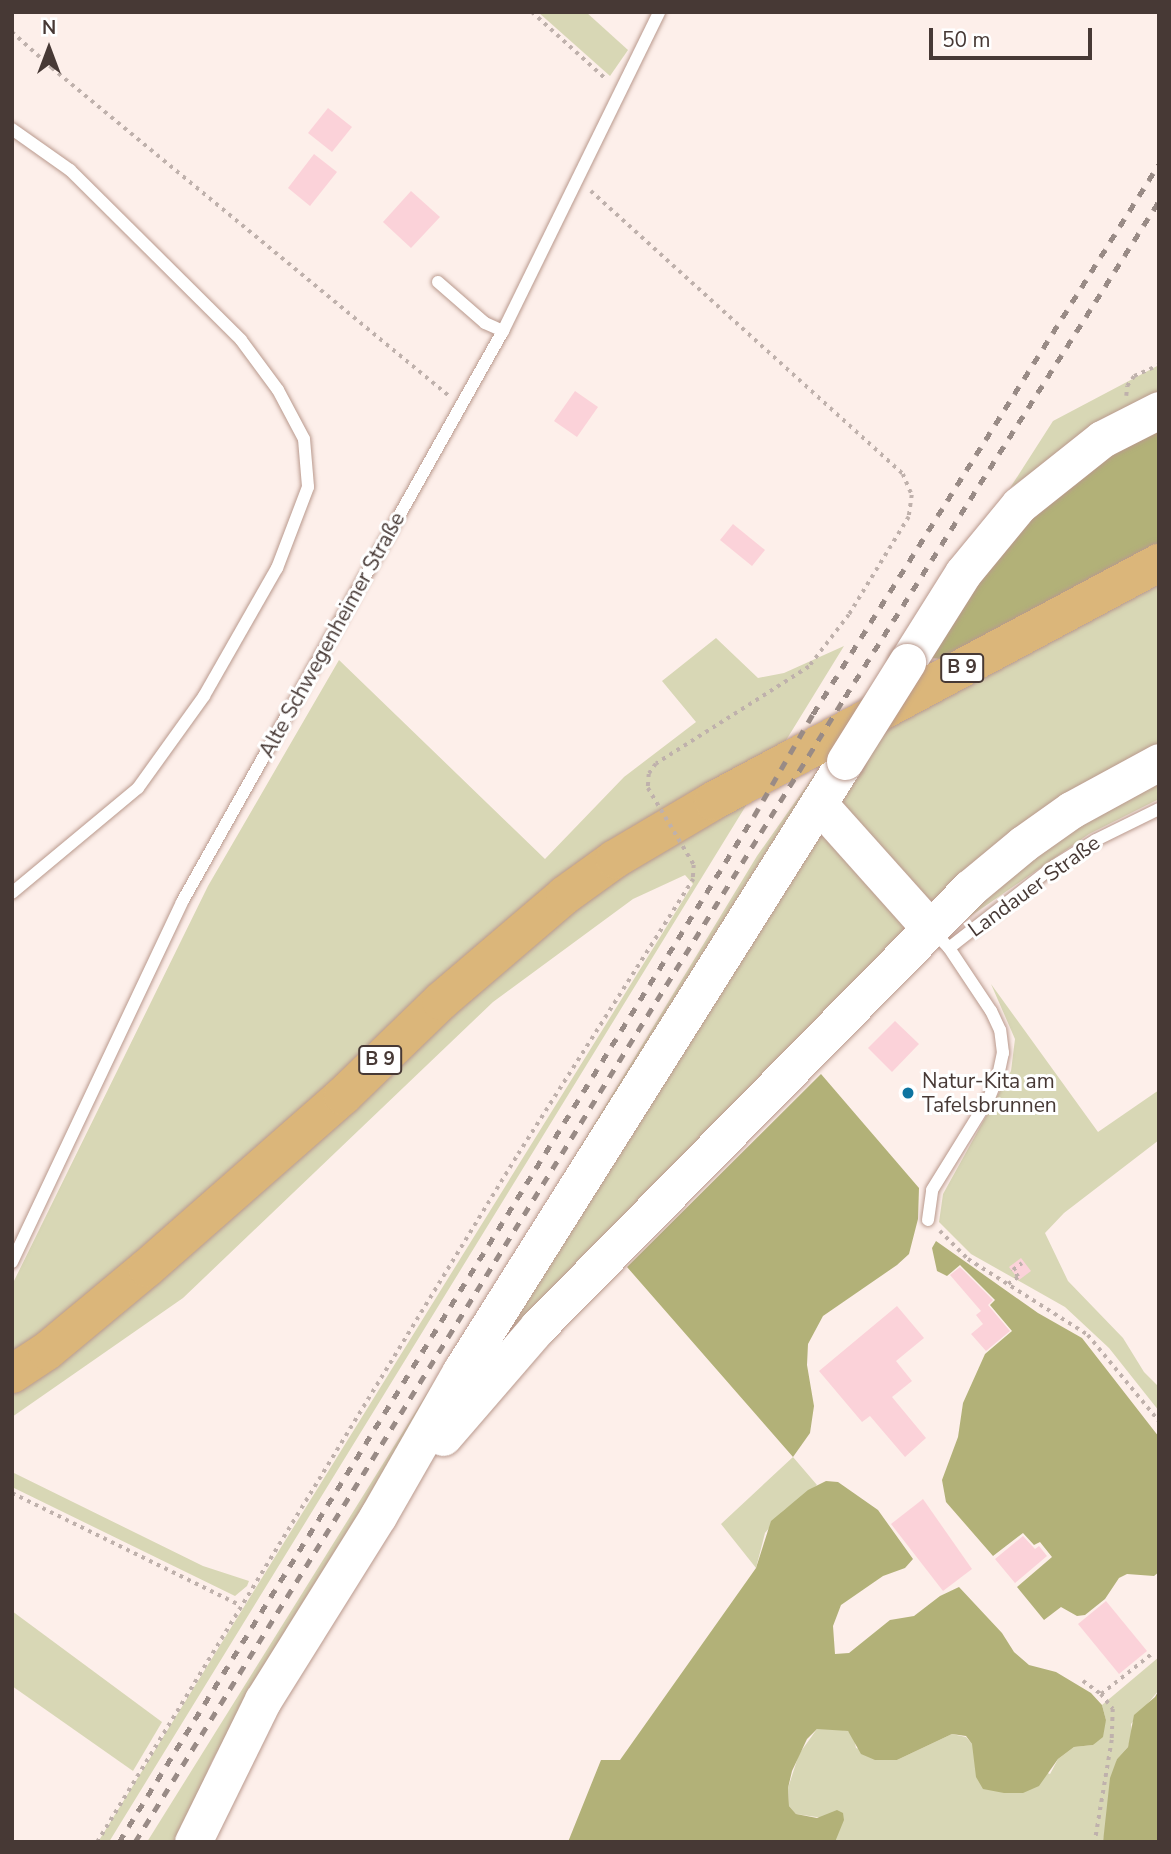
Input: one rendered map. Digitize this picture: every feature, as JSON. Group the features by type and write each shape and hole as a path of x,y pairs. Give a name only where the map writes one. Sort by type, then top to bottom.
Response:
{"main road":[{"path":"193,1842 263,1700 378,1516 461,1371 964,573 1019,505 1102,439 1159,410"},
{"name":"B 9","path":"12,1374 47,1351 147,1268 343,1096 441,1001 521,930 585,880 713,801 1159,563"},
{"path":"378,1516 538,1327 939,938 1023,844 1071,810 1159,762"},
{"path":"819,804 939,938"}],"lane":[{"name":"Alte Schwegenheimer Straße","path":"12,1262 182,902 503,331 659,12"},
{"path":"12,128 70,170 241,340 278,390 304,439 308,487 277,568 204,696 138,788 12,893"},
{"path":"438,282 485,323 503,331"},
{"name":"Landauer Straße","path":"939,938 1096,840 1159,809"},
{"path":"928,1220 932,1190 989,1098 1003,1053 1000,1030 991,1011 939,938"}],"path":[{"path":"532,12 620,90"},
{"path":"12,32 62,77 461,405"},
{"path":"97,1842 518,1154 693,879 694,865 648,788 649,774 656,764 809,667 849,615 909,517 912,495 903,474 576,178"},
{"path":"928,1220 968,1259 1088,1335 1159,1421"},
{"path":"1008,1284 1018,1277 1013,1270 1022,1263"},
{"path":"12,1493 240,1605"},
{"path":"1101,1694 1153,1653"},
{"path":"1083,1681 1101,1694 1113,1709 1112,1740 1095,1842"}],"green space":[{"path":"538,12 586,12 628,50 610,76"},
{"path":"1159,365 1159,391 1111,417 1010,488 1053,421"},
{"path":"1159,577 1159,748 927,905 842,807 842,795 896,716"},
{"path":"716,638 758,678 784,673 844,646 109,1842 98,1842 693,884 685,875 633,899 493,1002 183,1298 12,1417 12,1388 193,1211 12,1356 12,1285 208,886 339,660 545,859 624,777 696,722 662,681"},
{"path":"824,761 238,1715 212,1761 177,1842 147,1842 562,1177 757,856"},
{"path":"1159,772 1159,799 1089,834 955,927 1021,855"},
{"path":"826,829 908,931 476,1383 816,831"},
{"path":"991,984 1098,1132 1159,1090 1159,1140 1064,1213 1045,1233 1068,1281 1123,1338 1144,1372 1159,1387 1159,1411 1109,1348 1065,1307 971,1254 939,1222 943,1194 1011,1071 1015,1039"},
{"path":"793,1457 817,1485 783,1511 765,1533 756,1568 721,1524"},
{"path":"12,1472 203,1566 249,1581 247,1586 235,1596 12,1487"},
{"path":"12,1611 162,1722 133,1771 12,1686"},
{"path":"1159,1657 1159,1690 1131,1724 1132,1734 1128,1747 1117,1759 1103,1842 835,1842 839,1825 823,1818 796,1814 789,1806 788,1788 799,1754 817,1729 826,1727 848,1731 854,1738 856,1748 897,1760 952,1734 966,1737 972,1744 1050,1774 1058,1759 1074,1747 1093,1745 1106,1720 1102,1705"}],"shaded area":[{"path":"1159,417 1159,543 944,659 929,658 1019,520"},
{"path":"821,1074 919,1188 918,1219 909,1254 823,1316 808,1344 807,1365 814,1406 810,1433 793,1457 627,1267"},
{"path":"936,1241 1038,1313 1082,1338 1159,1437 1159,1572 1154,1576 1127,1574 1119,1578 1105,1599 1085,1615 1077,1616 1061,1607 1044,1620 1017,1587 1052,1557 1040,1542 1034,1545 1023,1533 993,1556 946,1502 942,1480 958,1437 963,1403 985,1354 1012,1331 990,1305 995,1300 960,1265 947,1276 937,1271 932,1248"},
{"path":"826,1481 838,1482 878,1510 913,1559 905,1568 883,1576 841,1605 833,1626 835,1654 849,1653 890,1620 914,1616 940,1596 959,1587 1002,1633 1014,1652 1029,1665 1056,1672 1091,1693 1102,1705 1106,1720 1103,1737 1093,1745 1074,1747 1058,1759 1039,1786 1023,1793 1004,1793 983,1789 976,1777 972,1744 966,1736 952,1734 897,1760 875,1760 861,1754 848,1731 817,1729 807,1739 792,1771 788,1788 789,1806 796,1814 817,1818 837,1810 843,1813 844,1820 835,1842 568,1842 601,1760 620,1760 756,1568 771,1521 808,1490"},
{"path":"1159,1690 1159,1842 1103,1842 1110,1778 1117,1759 1128,1747 1134,1715 1155,1697"}],"building":[{"path":"328,108 352,127 332,152 308,133"},
{"path":"314,154 337,172 310,206 288,188"},
{"path":"411,191 440,217 411,248 383,222"},
{"path":"575,391 598,407 577,437 554,421"},
{"path":"733,524 765,550 752,566 720,540"},
{"path":"895,1021 919,1044 892,1072 868,1048"},
{"path":"1021,1258 1031,1271 1019,1280 1009,1267"},
{"path":"960,1267 993,1300 988,1305 1010,1331 986,1351 971,1334 983,1324 976,1315 981,1311 950,1275"},
{"path":"897,1306 924,1338 896,1361 912,1381 892,1397 926,1438 905,1457 870,1416 862,1422 819,1371"},
{"path":"923,1499 972,1569 943,1591 891,1524"},
{"path":"1023,1536 1035,1549 1039,1546 1047,1556 1015,1583 995,1559"},
{"path":"1106,1601 1147,1651 1119,1674 1078,1624"}],"railway":[{"path":"119,1842 754,816 813,714 1159,164"},
{"path":"135,1842 845,697 1159,201"}],"place":[{"name":"Natur-Kita am Tafelsbrunnen","path":"908,1093"}]}
